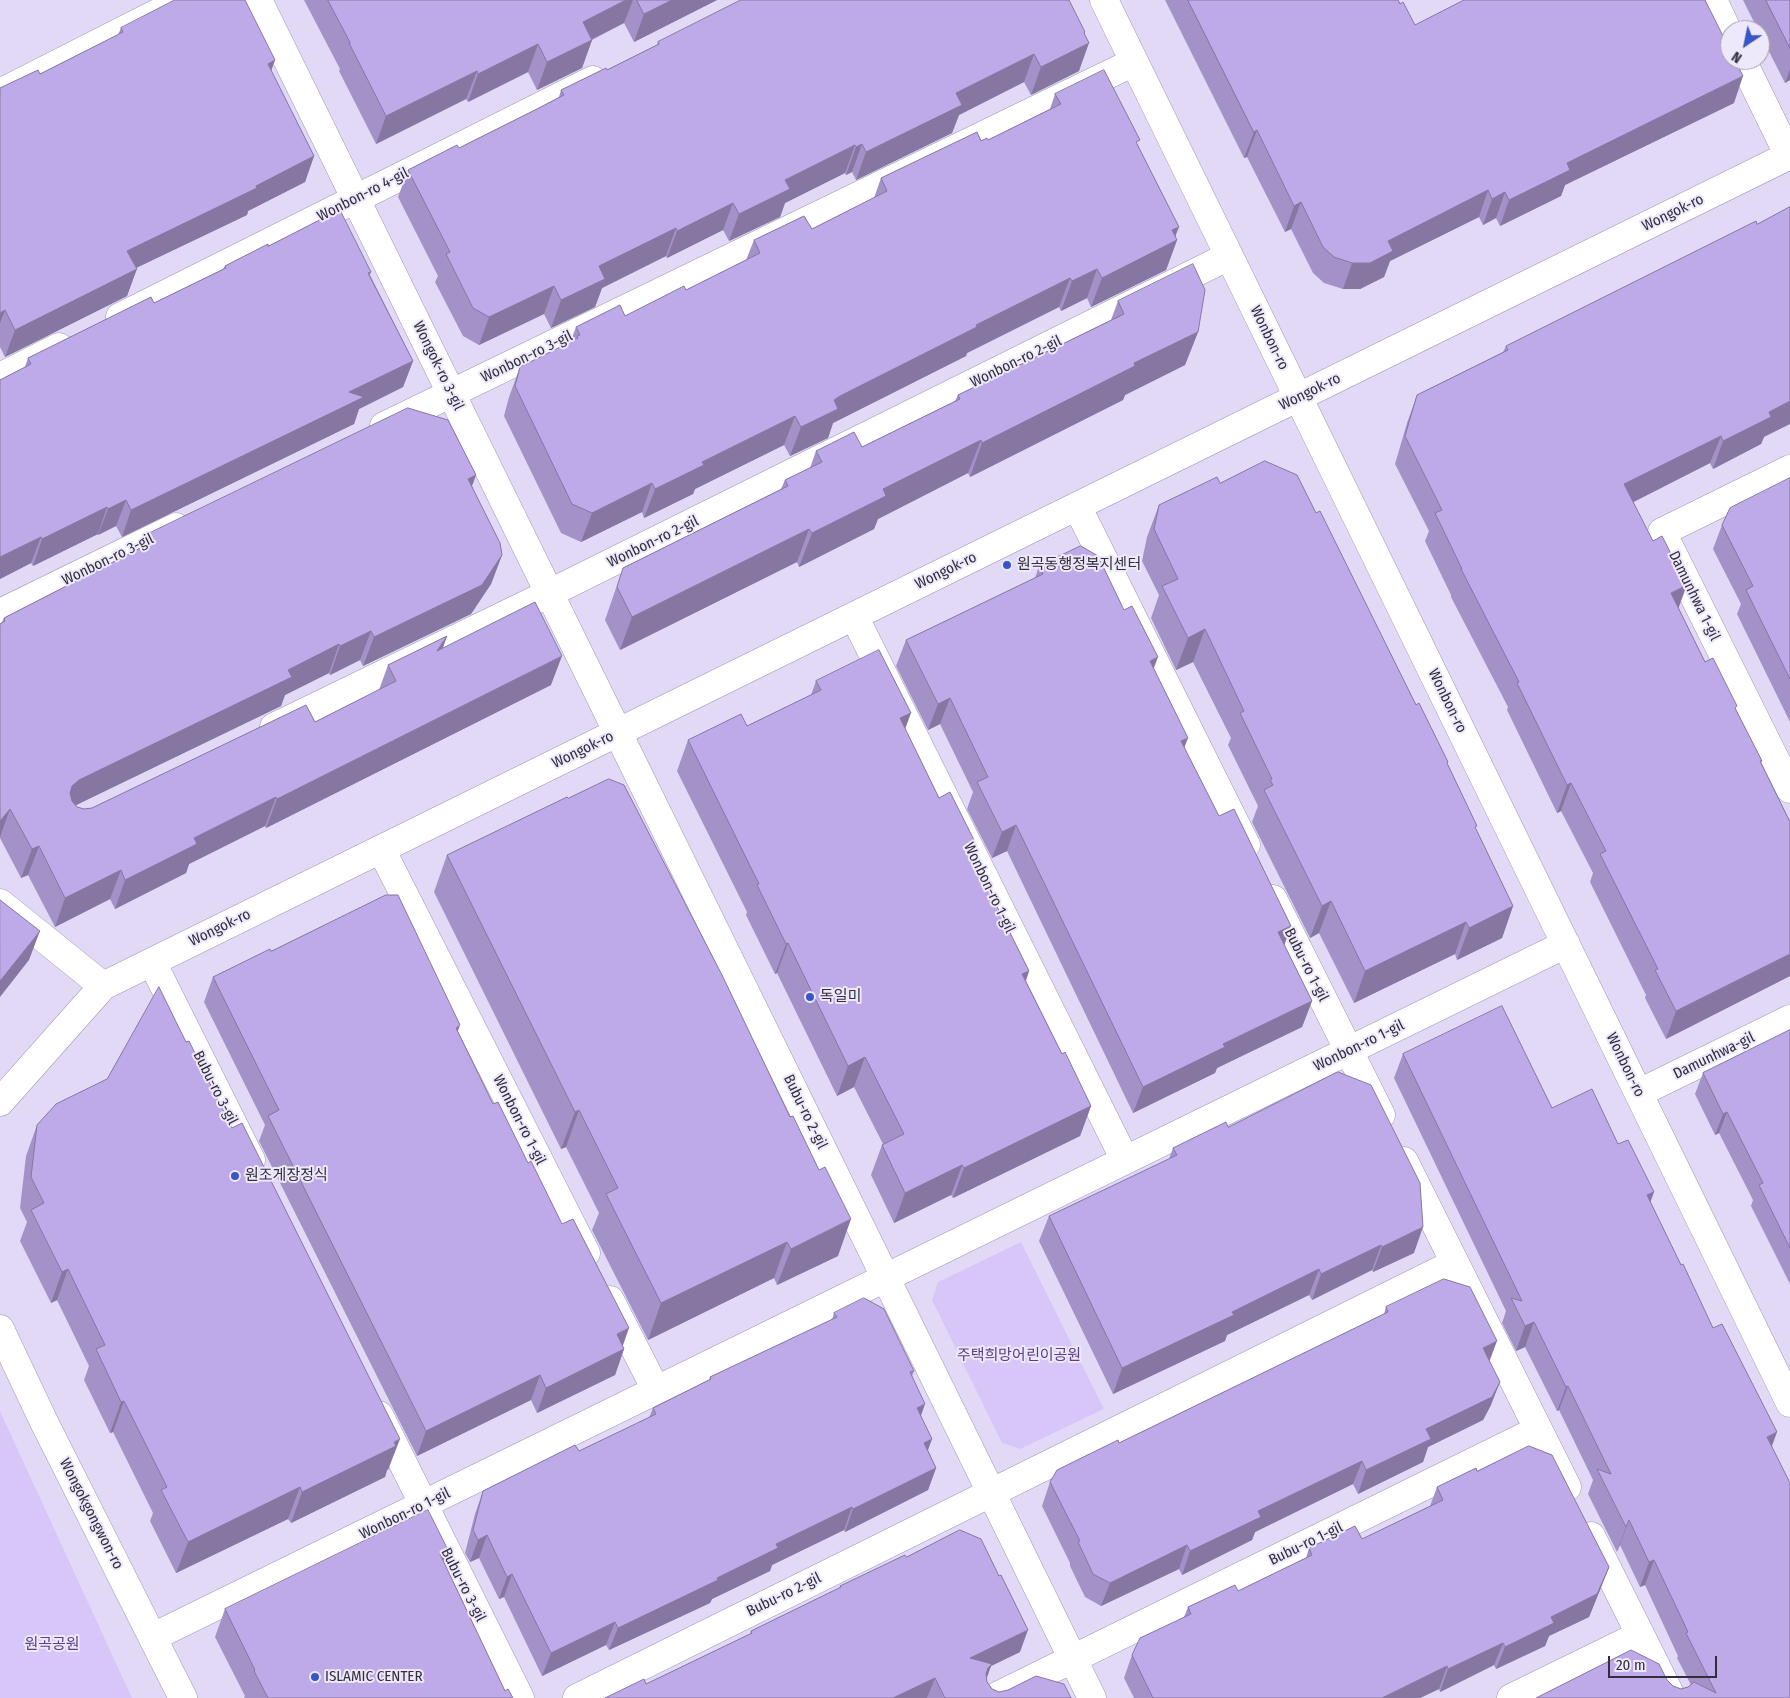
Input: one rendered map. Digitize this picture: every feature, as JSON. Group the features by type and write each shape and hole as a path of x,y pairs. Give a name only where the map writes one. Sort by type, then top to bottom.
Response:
{"street":[{"path":"0,94 184,0"},
{"name":"Wongok-ro 3-gil","path":"258,0 618,732"},
{"name":"Wonbon-ro","path":"1104,0 1790,1403"},
{"path":"1712,0 1722,20"},
{"name":"Wonbon-ro 3-gil","path":"363,436 1134,62"},
{"path":"1747,70 1789,156"},
{"name":"Wonbon-ro 4-gil","path":"0,377 611,71"},
{"name":"Wongok-ro","path":"0,1102 103,986 1789,156"},
{"name":"Wonbon-ro 2-gil","path":"254,736 550,594 1229,256"},
{"name":"Damunhwa 1-gil","path":"1790,469 1662,532 1790,789"},
{"name":"Bubu-ro 1-gil","path":"1077,506 1672,1698"},
{"name":"Wonbon-ro 3-gil","path":"0,613 195,518"},
{"name":"Wonbon-ro 1-gil","path":"854,616 1125,1160"},
{"name":"Bubu-ro 2-gil","path":"618,732 1092,1698"},
{"name":"Wonbon-ro 1-gil","path":"381,849 656,1390"},
{"path":"0,903 103,986"},
{"name":"Wonbon-ro 1-gil","path":"153,1637 1566,944"},
{"name":"Bubu-ro 3-gil","path":"152,962 263,1184"},
{"name":"Damunhwa-gil","path":"1639,1093 1790,1019"},
{"path":"992,1492 1455,1263"},
{"name":"Wongokgongwon-ro","path":"0,1329 183,1698"},
{"name":"Bubu-ro 3-gil","path":"365,1389 520,1698"},
{"name":"Bubu-ro 1-gil","path":"1073,1659 1538,1430"},
{"name":"Bubu-ro 2-gil","path":"577,1698 992,1492"},
{"path":"1511,1698 1640,1634"},
{"path":"993,1698 1073,1659"}],"green space":[{"name":"주택희망어린이공원","path":"1021,1242 1104,1409 1020,1449 1002,1443 932,1300 938,1282"},
{"name":"원곡공원","path":"0,1411 132,1698 0,1698"}],"building":[{"path":"175,0 245,0 275,60 268,64 314,156 256,186 257,188 127,251 137,269 15,330 5,310 0,313 0,88 38,70 40,74 123,32 121,28"},
{"path":"328,0 626,0 583,22 592,40 547,62 538,44 478,74 477,71 386,116"},
{"path":"637,0 672,0 644,14"},
{"path":"741,0 1069,0 1089,43 1041,67 1034,54 956,93 962,105 866,152 862,144 856,147 855,145 785,180 790,189 739,214 733,203 677,231 676,228 599,266 605,279 561,300 554,286 489,317 473,308 446,254 450,252 408,170 457,145 459,148 535,110 564,95 561,90 659,44 658,42"},
{"path":"1188,0 1398,0 1400,4 1403,2 1415,25 1464,0 1705,0 1720,30 1720,70 1740,70 1743,76 1567,163 1570,170 1509,200 1505,192 1492,199 1488,190 1388,241 1393,251 1370,263 1352,263 1334,257 1323,247 1301,202 1294,206 1257,130 1254,132"},
{"path":"1766,0 1790,0 1790,48"},
{"path":"1104,70 1140,140 1136,142 1179,227 1172,230 1177,240 1102,278 1097,269 1072,281 1070,278 840,396 834,400 838,409 801,427 795,416 702,462 704,465 655,489 652,483 592,513 572,504 515,386 520,367 578,338 577,336 580,335 576,327 620,305 625,316 684,286 686,290 760,253 754,240 804,216 812,229 887,191 881,178 977,132 981,141 987,138 988,140 1061,104 1055,94"},
{"path":"1790,207 1790,401 1769,412 1771,417 1723,441 1721,436 1624,484 1653,541 1662,536 1687,585 1671,593 1705,662 1713,658 1790,822 1790,954 1676,1011 1655,970 1658,969 1600,854 1606,851 1571,783 1567,785 1517,683 1519,682 1461,569 1435,513 1442,510 1405,436 1417,395 1508,350 1506,346 1756,221 1757,224"},
{"path":"340,210 371,272 368,273 413,361 349,392 364,397 131,510 126,500 0,557 0,380 31,364 28,358 151,297 154,303 226,268 225,266 268,244 268,246"},
{"path":"1193,264 1205,290 1198,332 1134,363 1135,366 982,443 981,440 883,489 886,496 812,533 809,529 632,617 617,587 623,568 788,486 785,480 822,462 816,451 854,432 862,447 960,399 958,395 1124,314 1118,301"},
{"path":"408,408 448,420 476,475 468,479 500,543 502,555 482,585 374,637 371,631 340,646 339,644 288,670 292,677 79,780 72,786 70,793 72,801 77,807 84,809 92,808 306,705 315,722 396,681 388,665 447,636 437,651 535,602 562,656 277,799 276,797 194,838 197,844 125,880 121,870 65,898 39,846 32,849 10,809 0,821 0,624 5,621 4,618 150,543 146,535"},
{"path":"1265,461 1297,475 1316,513 1320,511 1416,705 1419,703 1448,762 1477,826 1475,827 1513,906 1469,928 1466,922 1365,971 1331,901 1322,906 1264,790 1273,785 1270,780 1272,779 1240,713 1244,711 1205,629 1188,638 1162,586 1178,579 1154,529 1159,505 1217,477 1220,483"},
{"path":"1790,478 1790,679 1746,590 1753,586 1722,525 1730,508"},
{"path":"1081,546 1098,556 1124,610 1132,606 1158,657 1150,661 1188,738 1181,741 1219,816 1234,809 1291,926 1278,932 1312,1001 1223,1044 1225,1047 1143,1087 1016,825 1002,832 977,782 988,777 950,698 938,704 906,640 1043,574 1039,566"},
{"path":"879,650 911,713 900,718 939,798 950,792 975,842 967,846 1029,971 1022,974 1062,1054 1065,1052 1091,1106 964,1168 962,1165 905,1193 882,1145 904,1134 865,1057 848,1066 788,943 786,944 757,885 759,884 688,740 741,714 747,726 821,690 816,681"},
{"path":"609,779 624,785 722,975 790,1117 793,1116 819,1170 825,1167 851,1219 791,1249 787,1242 661,1303 606,1194 618,1188 579,1110 575,1112 447,855 567,797"},
{"path":"386,895 398,895 460,1025 456,1028 493,1104 498,1102 528,1163 531,1161 562,1224 573,1219 629,1328 617,1334 624,1349 546,1388 540,1375 426,1431 268,1116 279,1110 213,977"},
{"path":"0,900 40,931 0,981"},
{"path":"159,987 186,1042 189,1041 232,1128 242,1123 400,1439 394,1442 396,1446 302,1492 300,1487 188,1542 161,1490 167,1487 124,1401 121,1402 96,1349 105,1345 68,1269 62,1272 31,1210 44,1203 31,1177 37,1125 56,1104 107,1079"},
{"path":"1502,1006 1552,1108 1592,1089 1618,1144 1628,1140 1654,1192 1647,1195 1681,1265 1683,1264 1713,1328 1722,1324 1777,1432 1767,1437 1790,1483 1790,1698 1536,1698 1631,1650 1659,1664 1667,1680 1673,1686 1681,1689 1688,1687 1694,1682 1716,1693 1686,1633 1688,1632 1654,1560 1649,1562 1629,1520 1626,1527 1597,1469 1611,1474 1568,1386 1566,1387 1534,1322 1525,1326 1511,1298 1522,1301 1403,1054"},
{"path":"1790,1030 1790,1248 1759,1185 1763,1183 1727,1112 1723,1114 1703,1073"},
{"path":"1338,1072 1371,1085 1420,1183 1423,1227 1321,1274 1319,1269 1232,1312 1234,1315 1122,1368 1049,1216 1177,1155 1173,1148 1226,1122 1228,1127"},
{"path":"1444,1279 1470,1287 1497,1341 1483,1348 1500,1382 1492,1397 1426,1429 1431,1439 1366,1470 1362,1461 1258,1511 1261,1517 1190,1551 1187,1545 1110,1583 1093,1574 1078,1542 1080,1541 1050,1482 1057,1470 1118,1440 1119,1443 1388,1312 1386,1307"},
{"path":"864,1298 884,1309 914,1371 910,1372 925,1404 917,1408 932,1439 924,1443 936,1468 776,1544 778,1548 717,1578 718,1580 618,1628 615,1622 551,1653 512,1574 507,1577 487,1535 478,1540 473,1530 483,1491 575,1445 579,1451 656,1414 653,1408 711,1379 710,1377 837,1317 834,1313"},
{"path":"1529,1446 1552,1455 1609,1567 1597,1594 1551,1617 1554,1623 1505,1647 1503,1643 1448,1669 1447,1666 1382,1698 1153,1698 1132,1655 1140,1638 1191,1614 1188,1607 1235,1585 1238,1591 1312,1555 1309,1548 1355,1526 1362,1539 1443,1500 1437,1487 1476,1468 1477,1471"},
{"path":"428,1510 448,1550 440,1554 505,1691 508,1689 513,1698 268,1698 225,1609"},
{"path":"960,1530 981,1539 1028,1630 970,1658 992,1664 986,1674 987,1682 992,1689 999,1692 1008,1690 1036,1676 1064,1684 1071,1698 945,1698 935,1678 893,1698 605,1698 644,1679 646,1684 752,1633 751,1631 840,1586 905,1555 906,1557"}],"place":[{"name":"원곡동행정복지센터","path":"1007,565"},
{"name":"독일미","path":"810,997"},
{"name":"원조게장정식","path":"235,1176"},
{"name":"ISLAMIC CENTER","path":"315,1677"}]}
